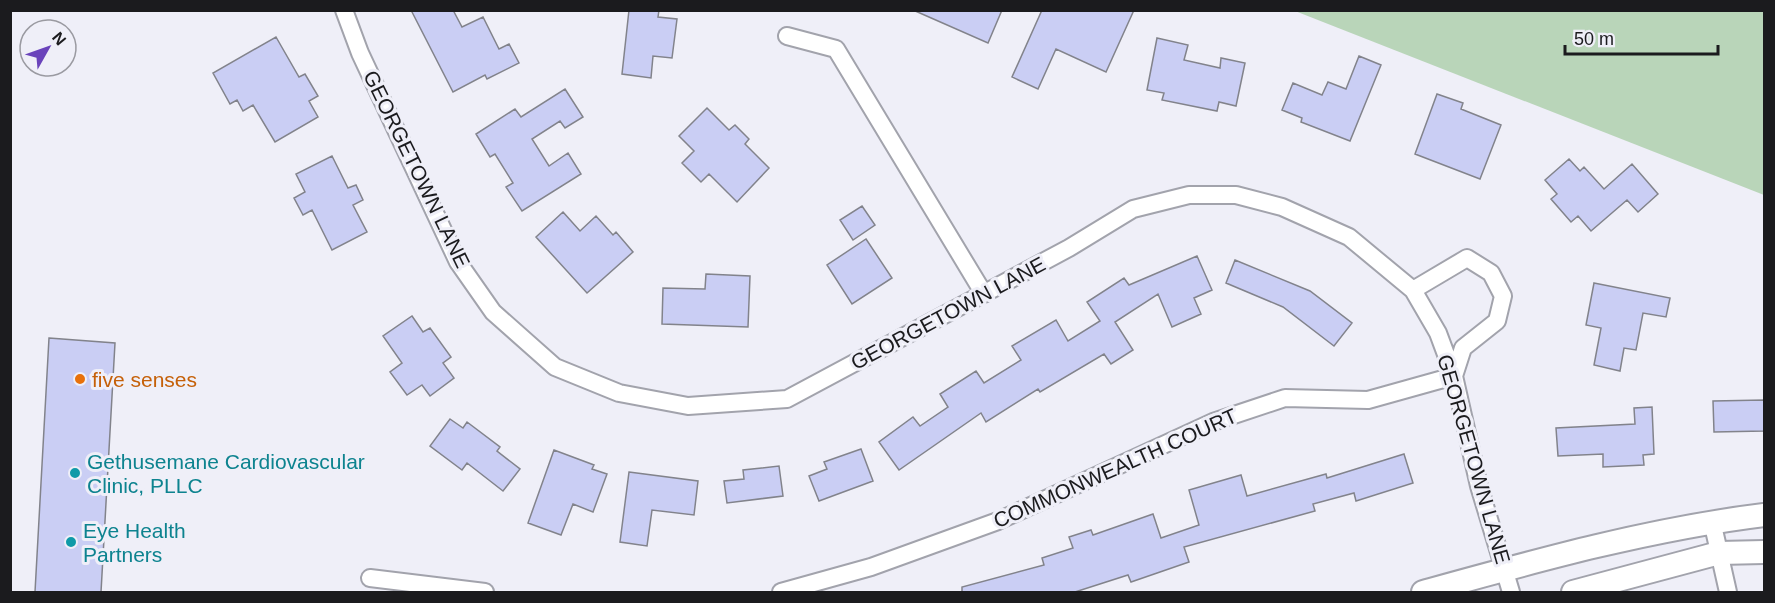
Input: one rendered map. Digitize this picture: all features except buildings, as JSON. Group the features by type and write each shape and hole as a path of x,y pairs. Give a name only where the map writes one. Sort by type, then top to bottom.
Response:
{"main road":[{"path":"1423,592 1505,570 1712,521 1764,515"},
{"path":"1573,592 1719,553 1764,552"}],"street":[{"name":"GEORGETOWN LANE","path":"344,10 360,53 458,262 493,312 555,367 619,393 688,406 786,399 1069,248 1133,209 1189,195 1236,195 1282,207 1349,237 1413,290 1438,333 1454,376 1479,486 1511,592"},
{"path":"787,36 836,49 984,294"},
{"path":"1413,290 1467,258 1491,273 1503,296 1497,321 1463,348 1454,376"},
{"name":"COMMONWEALTH COURT","path":"782,592 871,567 998,520 1213,422 1285,398 1368,400 1454,376"},
{"path":"1712,521 1728,592"},
{"path":"370,578 485,592"}],"green space":[{"path":"1295,11 1764,11 1764,195"}],"place":[{"name":"five senses","path":"80,379"},
{"name":"Gethusemane Cardiovascular Clinic, PLLC","path":"75,473"},
{"name":"Eye Health Partners","path":"71,542"}]}
